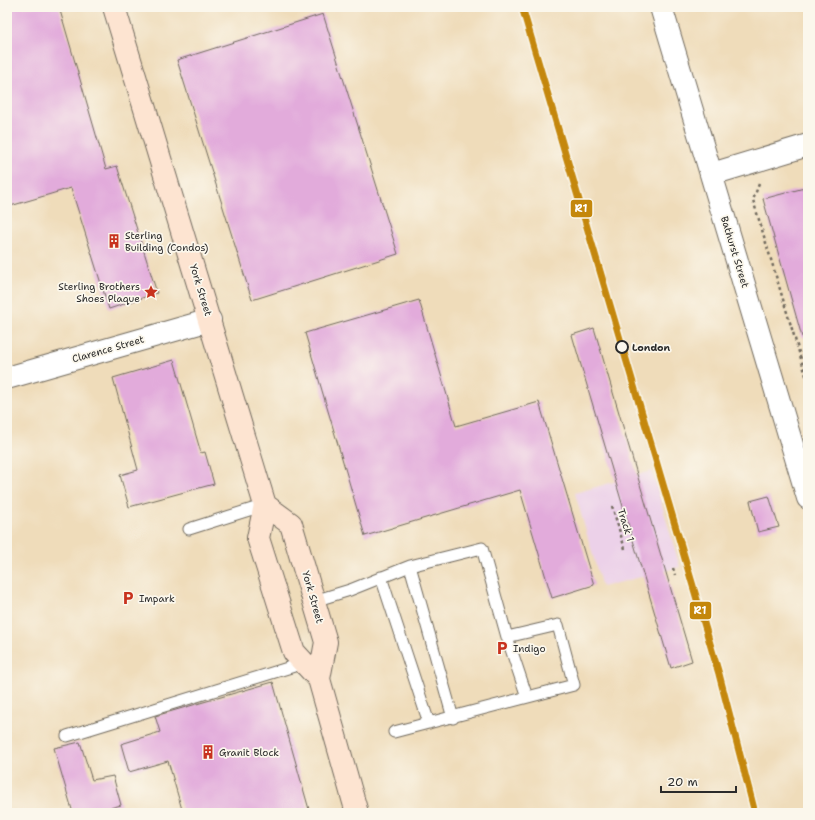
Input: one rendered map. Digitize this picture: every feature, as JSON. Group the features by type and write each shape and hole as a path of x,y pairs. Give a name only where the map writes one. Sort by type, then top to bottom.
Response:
{"main road":[{"name":"York Street","path":"114,7 265,505 258,538 294,652 319,678"},
{"name":"York Street","path":"265,505 291,524 326,642 319,678 357,813"}],"street":[{"name":"Bathurst Street","path":"660,7 712,174 808,498"},
{"path":"712,174 808,145"},
{"name":"Clarence Street","path":"7,378 210,320"}],"lane":[{"path":"189,529 265,505"},
{"path":"314,601 350,590 410,566 482,548 507,637 527,697"},
{"path":"410,566 453,718"},
{"path":"381,577 429,723"},
{"path":"394,732 453,718 574,685 558,625 507,637"},
{"path":"68,736 304,663"}],"path":[{"path":"760,182 753,200 808,382"},
{"name":"Track 1","path":"612,506 626,550"},
{"path":"673,568 675,575"}],"shaded area":[{"path":"652,471 680,567 602,587 575,493"}],"building":[{"path":"7,7 59,7 106,169 117,166 157,293 109,309 71,188 7,207"},
{"path":"323,14 398,254 252,300 177,60"},
{"path":"808,187 808,337 802,337 763,199"},
{"path":"419,300 456,426 539,402 594,585 552,598 520,490 365,536 305,333"},
{"path":"594,328 692,661 671,668 572,335"},
{"path":"174,360 201,453 205,452 214,484 129,507 120,475 138,470 113,378"},
{"path":"769,496 779,527 758,532 750,501"},
{"name":"Granit Block","path":"273,682 310,813 183,813 168,761 129,772 121,744 160,732 155,716"},
{"path":"80,742 92,780 113,776 121,805 92,813 73,813 54,748"}],"transit line":[{"name":"R1","path":"522,7 719,674 755,813"}],"place":[{"name":"Sterling Building (Condos)","path":"114,241"},
{"name":"Sterling Brothers Shoes Plaque","path":"151,292"},
{"name":"London","path":"622,347"},
{"name":"Impark","path":"128,598"},
{"name":"Indigo","path":"502,648"},
{"name":"Granit Block","path":"208,752"}]}
